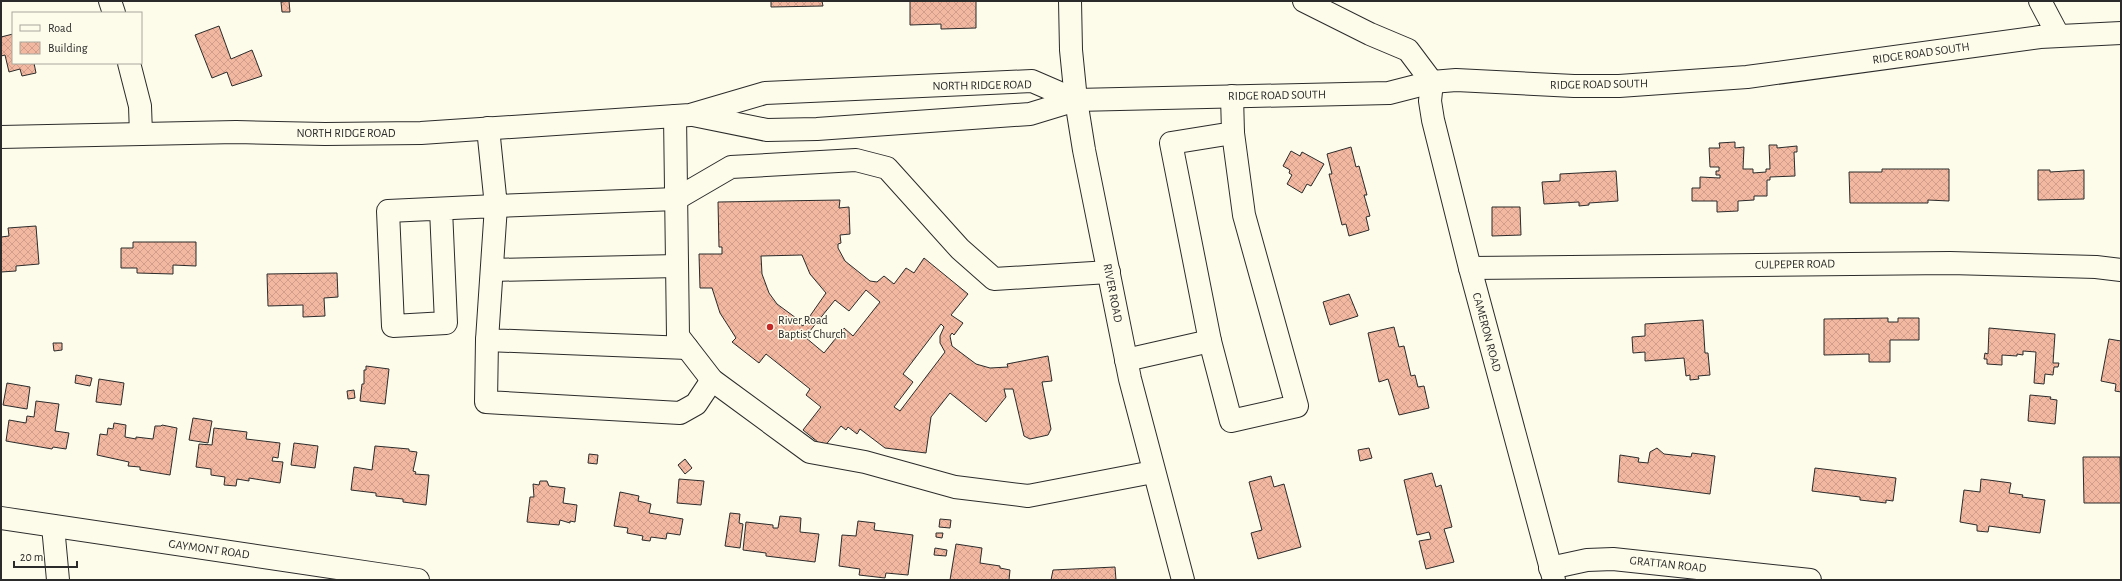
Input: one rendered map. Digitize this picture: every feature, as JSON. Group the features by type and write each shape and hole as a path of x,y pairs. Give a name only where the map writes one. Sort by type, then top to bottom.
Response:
{"street":[{"path":"110,1 114,12"},
{"name":"RIVER ROAD","path":"1070,1 1071,50 1076,100 1084,150 1126,360 1153,472 1183,580"},
{"path":"1304,1 1370,34 1408,50 1432,82"},
{"path":"2040,1 2058,35"},
{"name":"RIDGE ROAD SOUTH","path":"1076,100 1389,93 1432,82 1478,80 1513,84 1589,86 1746,77 2058,35 2121,33"},
{"path":"129,64 140,106 141,134"},
{"name":"NORTH RIDGE ROAD","path":"1,137 236,132 366,134 488,128 682,115 765,93 794,90 1032,81 1076,100"},
{"name":"CAMERON ROAD","path":"1432,82 1430,101 1433,120 1470,268 1552,574"},
{"path":"1232,96 1233,134 1244,215 1297,406 1231,421 1210,341 1171,143 1233,134"},
{"name":"NORTH RIDGE ROAD","path":"682,115 767,130 817,129 1030,114 1076,100"},
{"path":"682,115 676,199 678,336 712,380 810,452 865,462 955,487 1028,496 1153,472"},
{"path":"488,128 496,206 487,340 486,402 680,413 696,404 712,380"},
{"path":"440,209 446,323 393,326 388,212 440,209 496,206 676,199 731,167 856,160 887,168 960,249 994,279 1109,272"},
{"name":"CULPEPER ROAD","path":"1470,268 1950,263 2096,267 2121,270"},
{"path":"492,270 677,266"},
{"path":"487,340 687,348"},
{"path":"1126,360 1210,341"},
{"name":"GAYMONT ROAD","path":"1,518 418,580"},
{"path":"53,526 58,580"},
{"name":"GRATTAN ROAD","path":"1552,574 1587,560 1613,559 1810,580"}],"building":[{"path":"289,1 290,12 282,12 281,2"},
{"path":"771,1 822,1 823,6 771,7"},
{"path":"910,1 976,1 976,28 941,29 941,24 910,25"},
{"path":"219,26 231,59 252,50 262,76 232,86 227,72 212,78 195,35"},
{"path":"12,34 12,64 34,64 36,73 22,76 20,69 9,72 5,55 1,56 1,37"},
{"path":"1735,142 1735,148 1744,147 1743,169 1753,169 1753,173 1766,172 1766,169 1770,169 1769,145 1777,145 1777,148 1797,146 1797,152 1794,152 1795,176 1770,177 1770,180 1767,180 1767,196 1754,196 1754,200 1738,201 1738,211 1717,212 1717,201 1692,201 1692,188 1700,188 1700,177 1720,178 1720,175 1716,175 1716,171 1719,171 1719,167 1710,167 1709,148 1720,148 1719,143"},
{"path":"1351,147 1356,167 1359,166 1367,195 1364,195 1370,216 1366,217 1369,230 1349,236 1346,224 1342,225 1329,174 1332,174 1327,154"},
{"path":"1291,151 1300,156 1302,152 1324,164 1311,186 1307,184 1302,193 1287,184 1292,175 1289,173 1290,170 1283,166"},
{"path":"1882,169 1949,169 1949,201 1928,200 1928,203 1850,203 1849,172 1882,172"},
{"path":"2038,170 2050,170 2050,172 2084,170 2084,199 2038,200"},
{"path":"1616,171 1618,201 1589,203 1589,205 1579,206 1579,202 1544,204 1542,182 1560,181 1560,174"},
{"name":"River Road Baptist Church","path":"840,200 839,208 849,207 850,234 840,235 841,243 838,244 838,248 845,261 870,281 877,282 884,276 894,284 906,268 914,273 924,258 968,294 951,315 963,323 954,335 952,333 950,336 952,346 976,364 990,368 1008,367 1007,364 1048,356 1052,381 1042,382 1051,429 1048,435 1030,439 1024,436 1013,389 1004,389 1006,397 986,422 950,393 931,417 926,453 885,448 860,429 857,434 848,427 846,430 841,426 824,447 803,430 821,407 806,395 810,389 766,354 759,363 732,342 736,338 720,313 712,288 700,288 699,254 722,254 722,247 719,247 718,202","holes":["802,255 810,274 826,293 803,326 794,320 796,318 777,304 769,293 762,274 761,256","866,290 880,302 853,336 844,328 824,353 805,337 835,300 849,311","941,324 944,327 940,336 940,343 945,352 900,411 894,407 913,382 903,374"]},
{"path":"1492,207 1520,207 1521,235 1492,236"},
{"path":"36,226 39,264 16,266 16,271 1,272 1,237 9,236 8,228"},
{"path":"133,242 196,242 196,266 173,265 173,274 137,273 137,268 121,268 121,248 133,248"},
{"path":"337,273 338,297 324,298 325,316 303,317 303,305 268,306 267,274"},
{"path":"1349,294 1358,316 1330,325 1323,302"},
{"path":"1888,318 1888,322 1898,322 1898,318 1919,318 1919,340 1890,340 1890,362 1869,362 1869,354 1824,355 1824,319"},
{"path":"1703,320 1705,353 1708,353 1710,375 1698,376 1699,379 1690,380 1690,375 1686,376 1684,358 1645,361 1645,352 1633,353 1632,337 1645,336 1645,324"},
{"path":"1394,327 1399,347 1404,346 1411,376 1415,375 1418,387 1424,386 1429,408 1399,415 1388,379 1379,382 1368,333"},
{"path":"1989,328 2055,334 2053,363 2059,363 2058,367 2054,367 2053,375 2045,374 2044,384 2034,383 2036,352 2023,351 2023,355 2017,354 2017,356 2002,355 2002,365 1987,364 1987,359 1984,359 1985,353 1988,354"},
{"path":"2109,339 2121,341 2121,392 2115,391 2116,384 2101,381"},
{"path":"53,343 62,343 62,350 54,351"},
{"path":"366,366 389,369 385,404 360,401 362,384 364,384 364,370 366,370"},
{"path":"76,375 92,378 90,386 75,383"},
{"path":"99,379 124,383 121,405 96,402"},
{"path":"7,383 30,387 27,409 3,405"},
{"path":"354,390 355,398 348,399 347,391"},
{"path":"2030,395 2051,397 2050,399 2057,400 2055,424 2028,421"},
{"path":"36,401 59,404 55,431 69,433 66,449 53,447 52,449 6,441 9,420 26,423 27,416 34,417"},
{"path":"193,418 212,421 208,443 189,440"},
{"path":"114,423 126,425 125,437 136,439 136,437 153,439 155,426 162,425 177,428 170,475 140,470 140,467 128,466 129,462 97,455 100,434 107,435 108,428 113,429"},
{"path":"214,428 247,432 246,439 280,443 278,458 273,457 272,461 283,462 280,483 249,478 249,481 237,479 236,486 224,485 225,477 211,475 211,469 196,467 199,444 212,445"},
{"path":"294,443 318,446 315,468 291,465"},
{"path":"375,446 409,449 409,451 417,452 413,471 416,472 415,474 429,475 426,505 403,502 403,499 376,496 376,493 351,490 354,467 372,470"},
{"path":"1369,448 1372,458 1360,461 1358,450"},
{"path":"1657,448 1664,454 1691,457 1692,453 1715,456 1710,494 1618,482 1620,455 1639,458 1638,462 1648,463 1650,452"},
{"path":"589,454 598,455 597,464 588,463"},
{"path":"2083,457 2120,457 2121,503 2084,503"},
{"path":"685,459 692,468 685,474 678,465"},
{"path":"1815,468 1896,478 1893,501 1886,500 1886,503 1860,500 1860,497 1812,491"},
{"path":"1432,473 1436,487 1441,485 1452,527 1444,529 1454,562 1426,569 1419,541 1431,539 1429,532 1417,535 1404,480"},
{"path":"1271,476 1274,487 1284,484 1301,547 1258,559 1251,533 1262,530 1249,482"},
{"path":"679,479 704,481 701,505 677,503"},
{"path":"1981,479 2011,483 2009,493 2023,495 2022,497 2045,500 2040,533 1989,526 1988,532 1977,531 1977,525 1960,522 1964,490 1980,492"},
{"path":"540,481 547,481 549,486 565,488 563,503 577,505 575,522 570,521 570,523 560,520 559,525 527,522 530,497 534,497 533,484 539,485"},
{"path":"620,492 639,496 638,501 651,504 649,513 683,519 680,535 667,533 666,539 651,537 650,541 642,540 643,536 627,533 628,528 614,526"},
{"path":"730,513 740,514 739,523 743,524 740,548 725,546"},
{"path":"780,516 801,518 800,532 819,534 815,562 766,556 766,553 743,550 746,522 773,525 773,528 778,528"},
{"path":"940,519 951,520 950,528 939,527"},
{"path":"858,521 875,523 874,530 913,535 908,575 886,573 885,578 859,575 860,569 839,566 842,535 856,536"},
{"path":"936,533 943,533 942,538 936,537"},
{"path":"956,544 982,548 980,563 1000,566 1000,568 1010,570 1009,580 950,580"},
{"path":"935,548 947,550 946,556 934,555"},
{"path":"1115,567 1116,580 1051,580 1053,570"}],"place":[{"name":"River Road Baptist Church","path":"770,327"}]}
